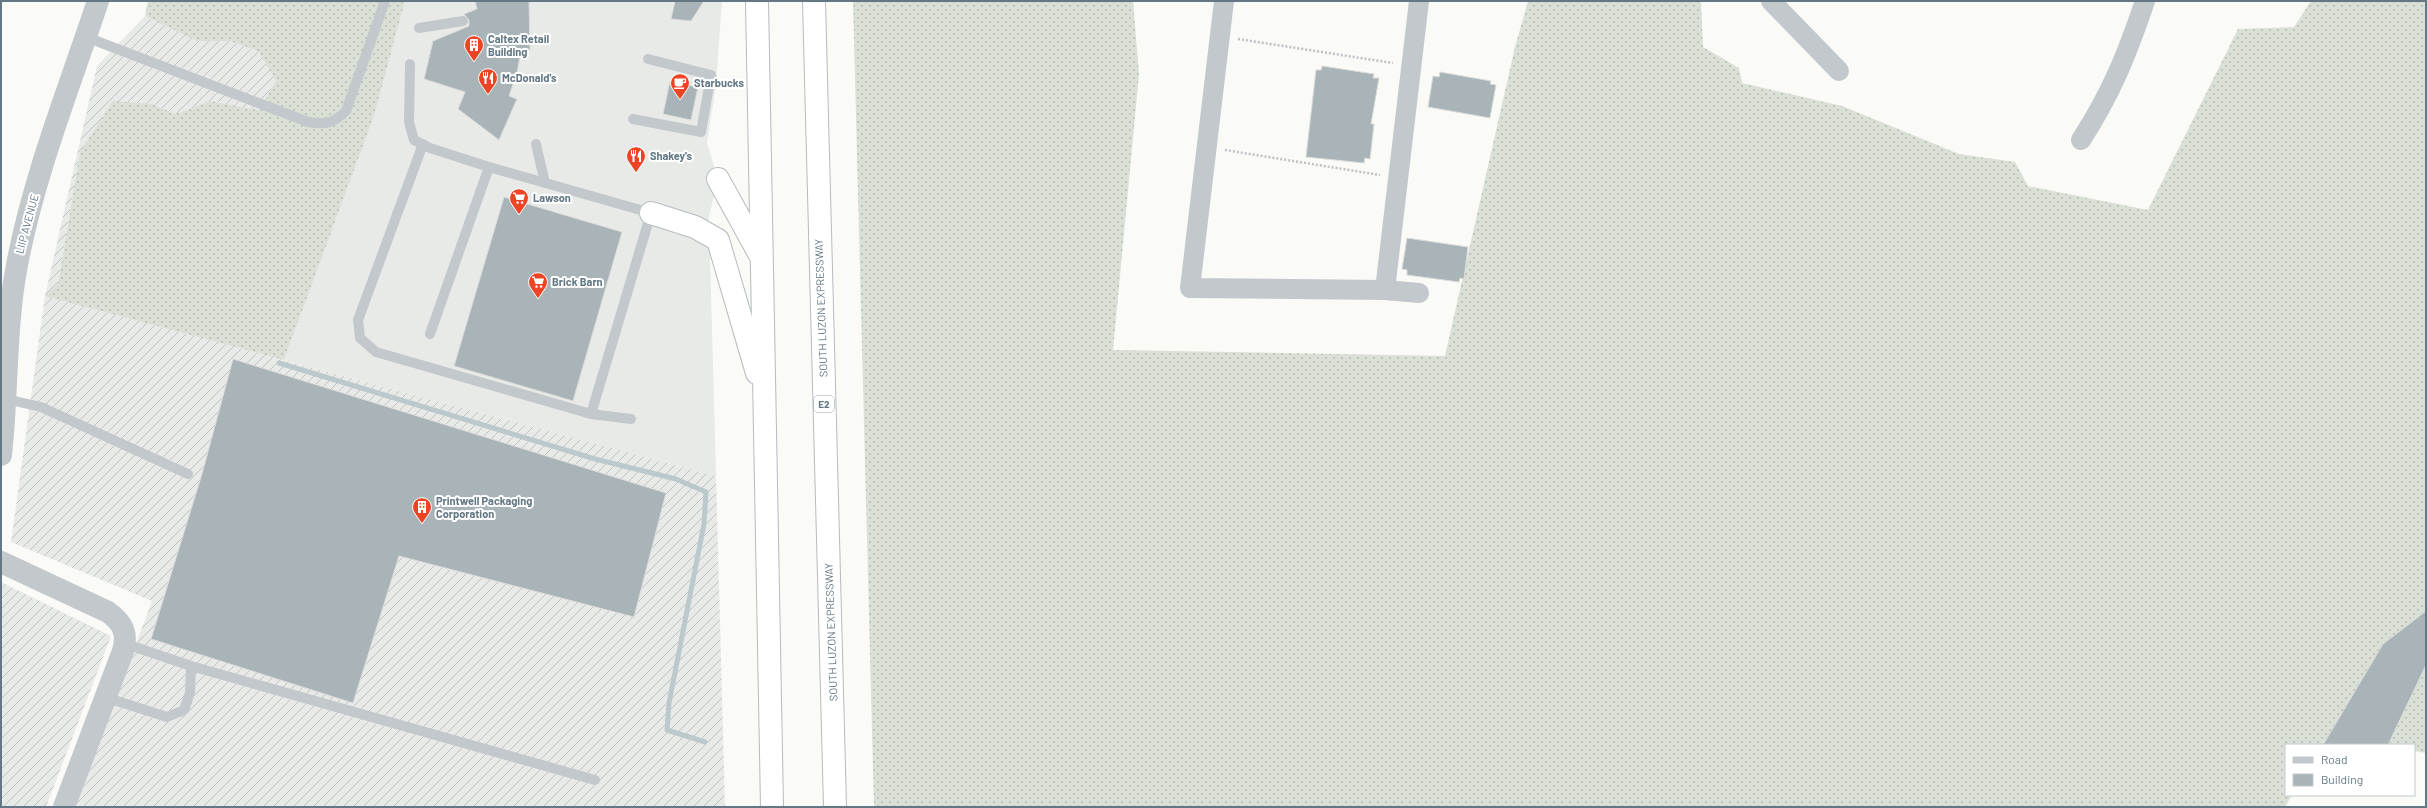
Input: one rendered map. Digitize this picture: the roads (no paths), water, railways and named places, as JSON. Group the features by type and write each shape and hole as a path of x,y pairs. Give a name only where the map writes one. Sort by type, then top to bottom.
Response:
{"highway":[{"path":"757,1 761,258 766,403 772,807"},
{"name":"SOUTH LUZON EXPRESSWAY","path":"814,1 819,268 832,632 835,807"},
{"path":"718,179 761,258"},
{"path":"651,213 695,227 718,240 766,403"}],"street":[{"name":"LIIP AVENUE","path":"1,456 14,285 21,246 47,152 98,1"},
{"path":"1224,1 1190,288 1385,290 1419,293"},
{"path":"1385,290 1418,1"},
{"path":"1771,1 1839,71"},
{"path":"2081,140 2102,107 2126,58 2144,1"},
{"path":"1,562 108,612 122,626 126,637 64,807"}],"lane":[{"path":"86,38 308,122 319,124 334,121 346,111 385,1"},
{"path":"420,28 463,21"},
{"path":"633,119 701,132 711,75 648,59"},
{"path":"410,64 409,122 414,140 489,167 651,213 591,414"},
{"path":"423,144 358,320 360,338 376,352 591,414 631,419"},
{"path":"536,144 545,183"},
{"path":"430,334 489,167"},
{"path":"6,400 41,407 188,474"},
{"path":"124,645 135,647 191,666 595,780"},
{"path":"105,695 117,701 167,717 184,710 190,693 191,666"}],"waterway":[{"path":"279,363 595,459 676,479 706,492 704,524 669,703 667,730 705,742"}],"place":[{"name":"Caltex Retail Building","path":"474,62"},
{"name":"McDonald's","path":"488,95"},
{"name":"Starbucks","path":"680,100"},
{"name":"Shakey's","path":"636,173"},
{"name":"Lawson","path":"519,215"},
{"name":"Brick Barn","path":"538,299"},
{"name":"Printwell Packaging Corporation","path":"422,524"}]}
